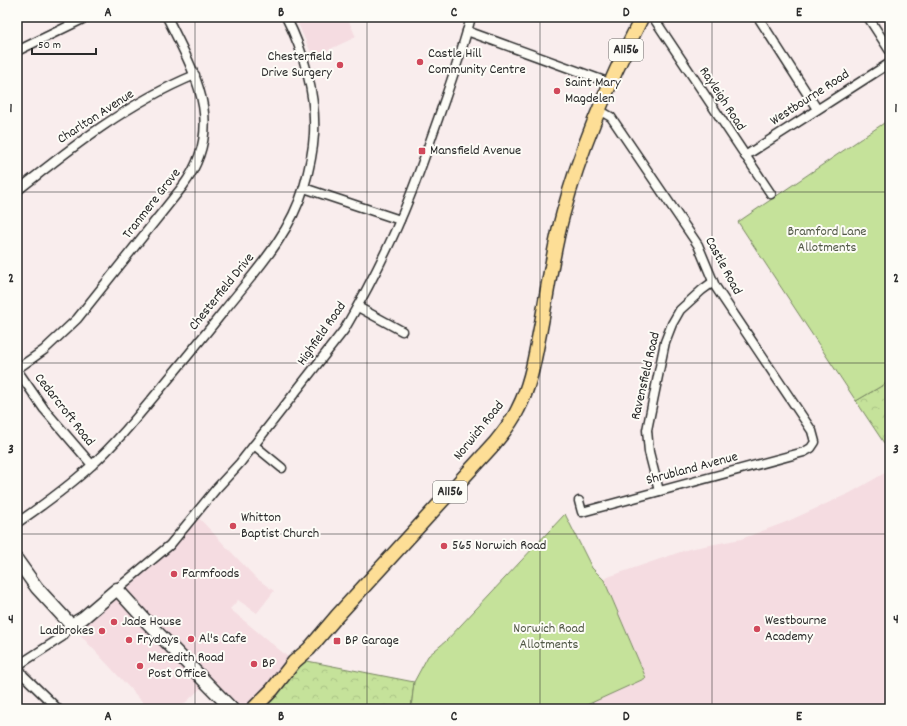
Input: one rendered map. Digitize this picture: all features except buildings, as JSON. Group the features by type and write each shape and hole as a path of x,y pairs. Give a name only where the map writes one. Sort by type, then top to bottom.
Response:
{"main road":[{"name":"Norwich Road","path":"253,709 272,690 294,662 308,649 494,444 507,428 514,416 527,389 533,368 554,253 568,197 610,82 642,17"}],"street":[{"path":"17,51 87,17"},
{"name":"Tranmere Grove","path":"17,370 44,350 77,319 189,179 200,155 204,132 203,100 195,76 167,17"},
{"name":"Chesterfield Drive","path":"17,523 50,500 92,465 132,423 267,256 290,220 304,188 314,135 310,88 304,62 286,17"},
{"name":"Highfield Road","path":"117,589 170,545 216,489 240,463 344,330 358,307 400,220 413,189 454,74 471,17"},
{"name":"Rayleigh Road","path":"653,17 771,194"},
{"path":"758,17 817,109"},
{"path":"868,17 890,51"},
{"path":"467,31 610,82"},
{"name":"Westbourne Road","path":"745,156 890,63"},
{"name":"Charlton Avenue","path":"17,191 65,153 111,120 195,76"},
{"name":"Castle Road","path":"599,110 611,117 698,245 714,282 812,431 815,442"},
{"path":"304,188 400,220"},
{"name":"Ravensfield Road","path":"659,491 649,452 647,430 665,342 672,324 680,310 702,290 714,282"},
{"path":"358,307 402,332"},
{"name":"Cedarcroft Road","path":"17,370 44,409 92,465"},
{"name":"Shrubland Avenue","path":"579,501 582,512 804,452 811,448 815,442"},
{"path":"254,445 282,468"},
{"path":"17,560 37,588 71,625"},
{"path":"58,709 17,666 62,637 71,625 83,618 117,589 132,608 232,709"}],"shaded area":[{"path":"295,17 347,17 356,37 313,57"},
{"name":"Westbourne Academy","path":"890,470 890,709 578,709 646,678 604,580 608,577 689,549 741,539 786,522 850,493"},
{"path":"195,514 256,578 274,591 257,613 238,600 230,609 294,662 253,709 232,709 206,683 179,709 149,709 71,625 117,589"}],"green space":[{"name":"Bramford Lane Allotments","path":"890,119 890,381 856,401 738,222"},
{"path":"890,381 890,452 856,401"},
{"name":"Norwich Road Allotments","path":"565,514 592,568 604,580 646,678 578,709 411,709 414,682 428,656 446,641"},
{"path":"297,659 414,682 411,709 253,709"}],"place":[{"name":"Castle Hill Community Centre","path":"420,62"},
{"name":"Chesterfield Drive Surgery","path":"340,65"},
{"name":"Saint Mary Magdelen","path":"557,91"},
{"name":"Mansfield Avenue","path":"422,151"},
{"name":"Whitton Baptist Church","path":"233,526"},
{"name":"565 Norwich Road","path":"444,546"},
{"name":"Farmfoods","path":"174,574"},
{"name":"Jade House","path":"114,622"},
{"name":"Westbourne Academy","path":"757,629"},
{"name":"Ladbrokes","path":"102,631"},
{"name":"Al's Cafe","path":"191,639"},
{"name":"Frydays","path":"129,640"},
{"name":"BP Garage","path":"337,641"},
{"name":"BP","path":"254,664"},
{"name":"Meredith Road Post Office","path":"140,666"}]}
